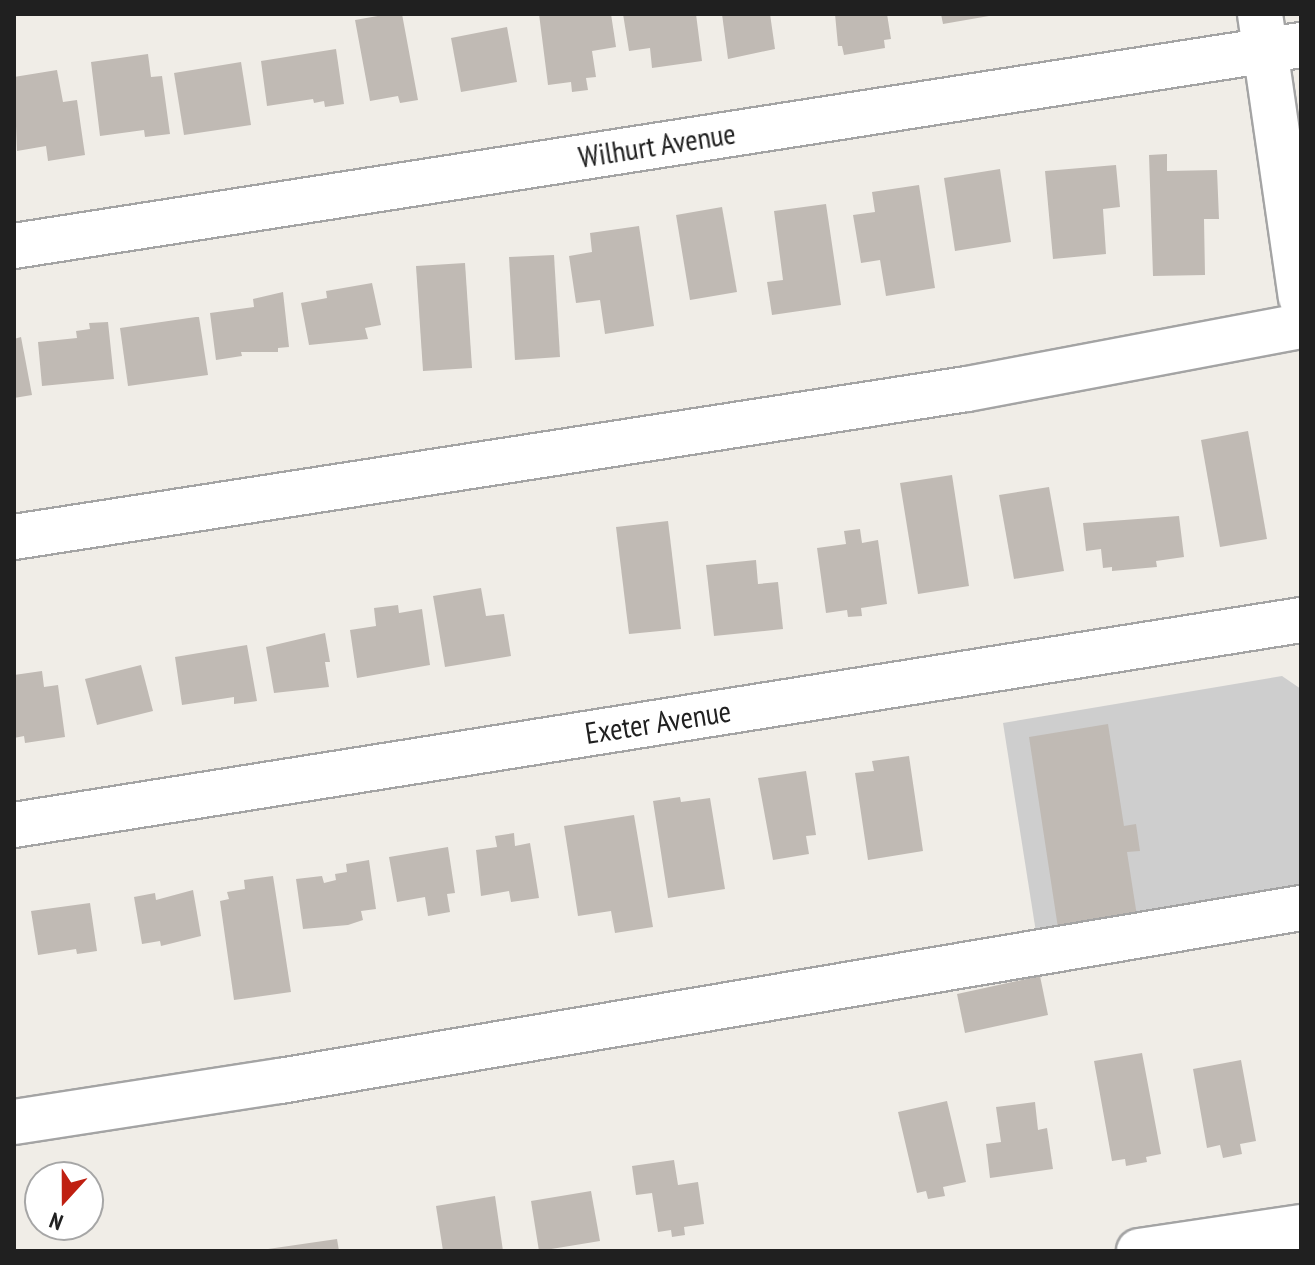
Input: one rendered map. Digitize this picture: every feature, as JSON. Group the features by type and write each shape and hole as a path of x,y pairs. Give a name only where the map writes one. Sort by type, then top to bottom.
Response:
{"street":[{"name":"Wilhurt Avenue","path":"14,246 1276,36"},
{"path":"1276,36 1301,297"},
{"path":"14,537 967,389 1301,326"},
{"name":"Exeter Avenue","path":"14,825 1301,620"},
{"path":"14,1122 280,1081 1301,908"},
{"path":"1139,1251 1301,1227"}],"shaded area":[{"path":"1282,676 1301,689 1301,923 1041,964 1003,723"}],"building":[{"path":"402,14 418,100 400,103 398,96 370,101 355,20"},
{"path":"539,14 611,14 616,47 592,51 596,77 586,78 588,90 572,92 571,82 548,85"},
{"path":"623,14 696,14 702,61 652,68 650,48 629,51"},
{"path":"722,14 770,14 775,49 728,59"},
{"path":"835,14 887,14 891,39 884,40 885,48 844,55 842,46 838,46"},
{"path":"941,14 988,14 989,16 943,24"},
{"path":"507,27 517,82 461,92 451,38"},
{"path":"336,49 344,104 325,107 324,101 314,103 313,99 267,106 261,61"},
{"path":"148,54 151,77 162,76 170,134 145,137 144,130 100,136 91,62"},
{"path":"241,62 251,125 184,135 174,73"},
{"path":"57,70 63,102 77,100 85,155 48,161 46,146 17,151 14,77"},
{"path":"1167,154 1167,171 1217,170 1219,219 1204,219 1205,275 1153,276 1149,155"},
{"path":"1116,165 1120,207 1103,209 1106,254 1053,259 1045,171"},
{"path":"1000,169 1011,242 955,251 944,178"},
{"path":"919,185 935,288 886,296 880,260 861,263 853,215 875,212 872,192"},
{"path":"826,204 841,305 772,315 767,282 783,280 774,211"},
{"path":"722,207 737,292 690,300 676,215"},
{"path":"639,226 654,326 605,334 600,300 576,303 569,256 592,252 590,233"},
{"path":"554,255 560,357 515,360 509,257"},
{"path":"465,263 472,368 423,371 416,266"},
{"path":"372,283 381,325 365,328 368,339 309,345 301,303 327,298 326,291"},
{"path":"283,292 289,347 278,348 278,352 241,352 242,356 216,360 210,313 254,307 253,299"},
{"path":"199,317 208,375 128,386 120,328"},
{"path":"108,322 114,379 42,386 38,342 77,338 76,331 90,329 89,323"},
{"path":"21,337 32,395 14,398 14,339"},
{"path":"1248,431 1267,539 1220,547 1201,440"},
{"path":"952,475 969,586 918,594 900,483"},
{"path":"1049,487 1064,571 1014,579 999,495"},
{"path":"1179,516 1184,557 1156,561 1157,567 1112,571 1112,567 1103,568 1101,549 1086,551 1083,523"},
{"path":"668,521 681,629 629,634 616,527"},
{"path":"860,529 862,543 878,540 887,604 861,608 862,616 848,617 847,610 826,613 817,548 846,544 844,531"},
{"path":"756,560 758,584 778,582 783,629 714,636 706,565"},
{"path":"481,588 486,616 504,614 511,656 445,667 433,596"},
{"path":"398,605 399,613 422,609 430,665 357,678 350,630 376,626 374,608"},
{"path":"325,633 330,662 325,662 329,687 274,693 266,647"},
{"path":"247,645 257,701 234,704 234,697 182,705 175,657"},
{"path":"141,665 153,711 97,725 85,679"},
{"path":"42,671 44,687 58,685 65,737 25,743 24,736 14,738 14,675"},
{"path":"1108,724 1124,826 1136,824 1140,851 1127,852 1137,916 1058,928 1029,737"},
{"path":"909,756 923,851 868,860 855,773 874,771 872,761"},
{"path":"806,771 816,835 806,836 809,854 773,860 758,778"},
{"path":"680,797 681,802 710,798 725,889 668,898 653,801"},
{"path":"634,815 653,927 615,933 611,911 578,916 564,826"},
{"path":"514,833 515,846 530,843 539,898 511,902 509,891 481,896 476,850 497,847 495,836"},
{"path":"448,847 455,893 447,894 450,912 428,916 425,897 397,902 389,857"},
{"path":"369,860 376,909 361,911 363,920 348,925 303,929 296,879 322,876 324,883 336,880 335,874 347,872 346,864"},
{"path":"273,876 291,992 234,1000 220,901 229,899 227,892 245,889 244,880"},
{"path":"193,890 201,936 161,946 160,941 142,944 134,897 155,893 156,900"},
{"path":"90,903 97,951 77,954 76,949 38,955 31,911"},
{"path":"1040,976 1048,1015 965,1033 957,994"},
{"path":"1142,1053 1161,1154 1146,1157 1147,1162 1126,1166 1125,1159 1112,1161 1094,1061"},
{"path":"1241,1060 1256,1141 1240,1144 1242,1154 1223,1158 1220,1145 1207,1148 1193,1069"},
{"path":"947,1101 966,1182 943,1187 945,1196 928,1199 926,1191 917,1193 898,1112"},
{"path":"1035,1102 1038,1130 1047,1128 1053,1169 990,1178 986,1144 1001,1142 996,1107"},
{"path":"674,1160 678,1185 698,1182 704,1224 684,1227 685,1235 672,1237 671,1230 658,1232 652,1193 636,1195 632,1166"},
{"path":"591,1191 600,1241 539,1251 531,1201"},
{"path":"495,1196 503,1251 443,1251 436,1206"},
{"path":"337,1239 339,1251 268,1251 268,1249"}]}
